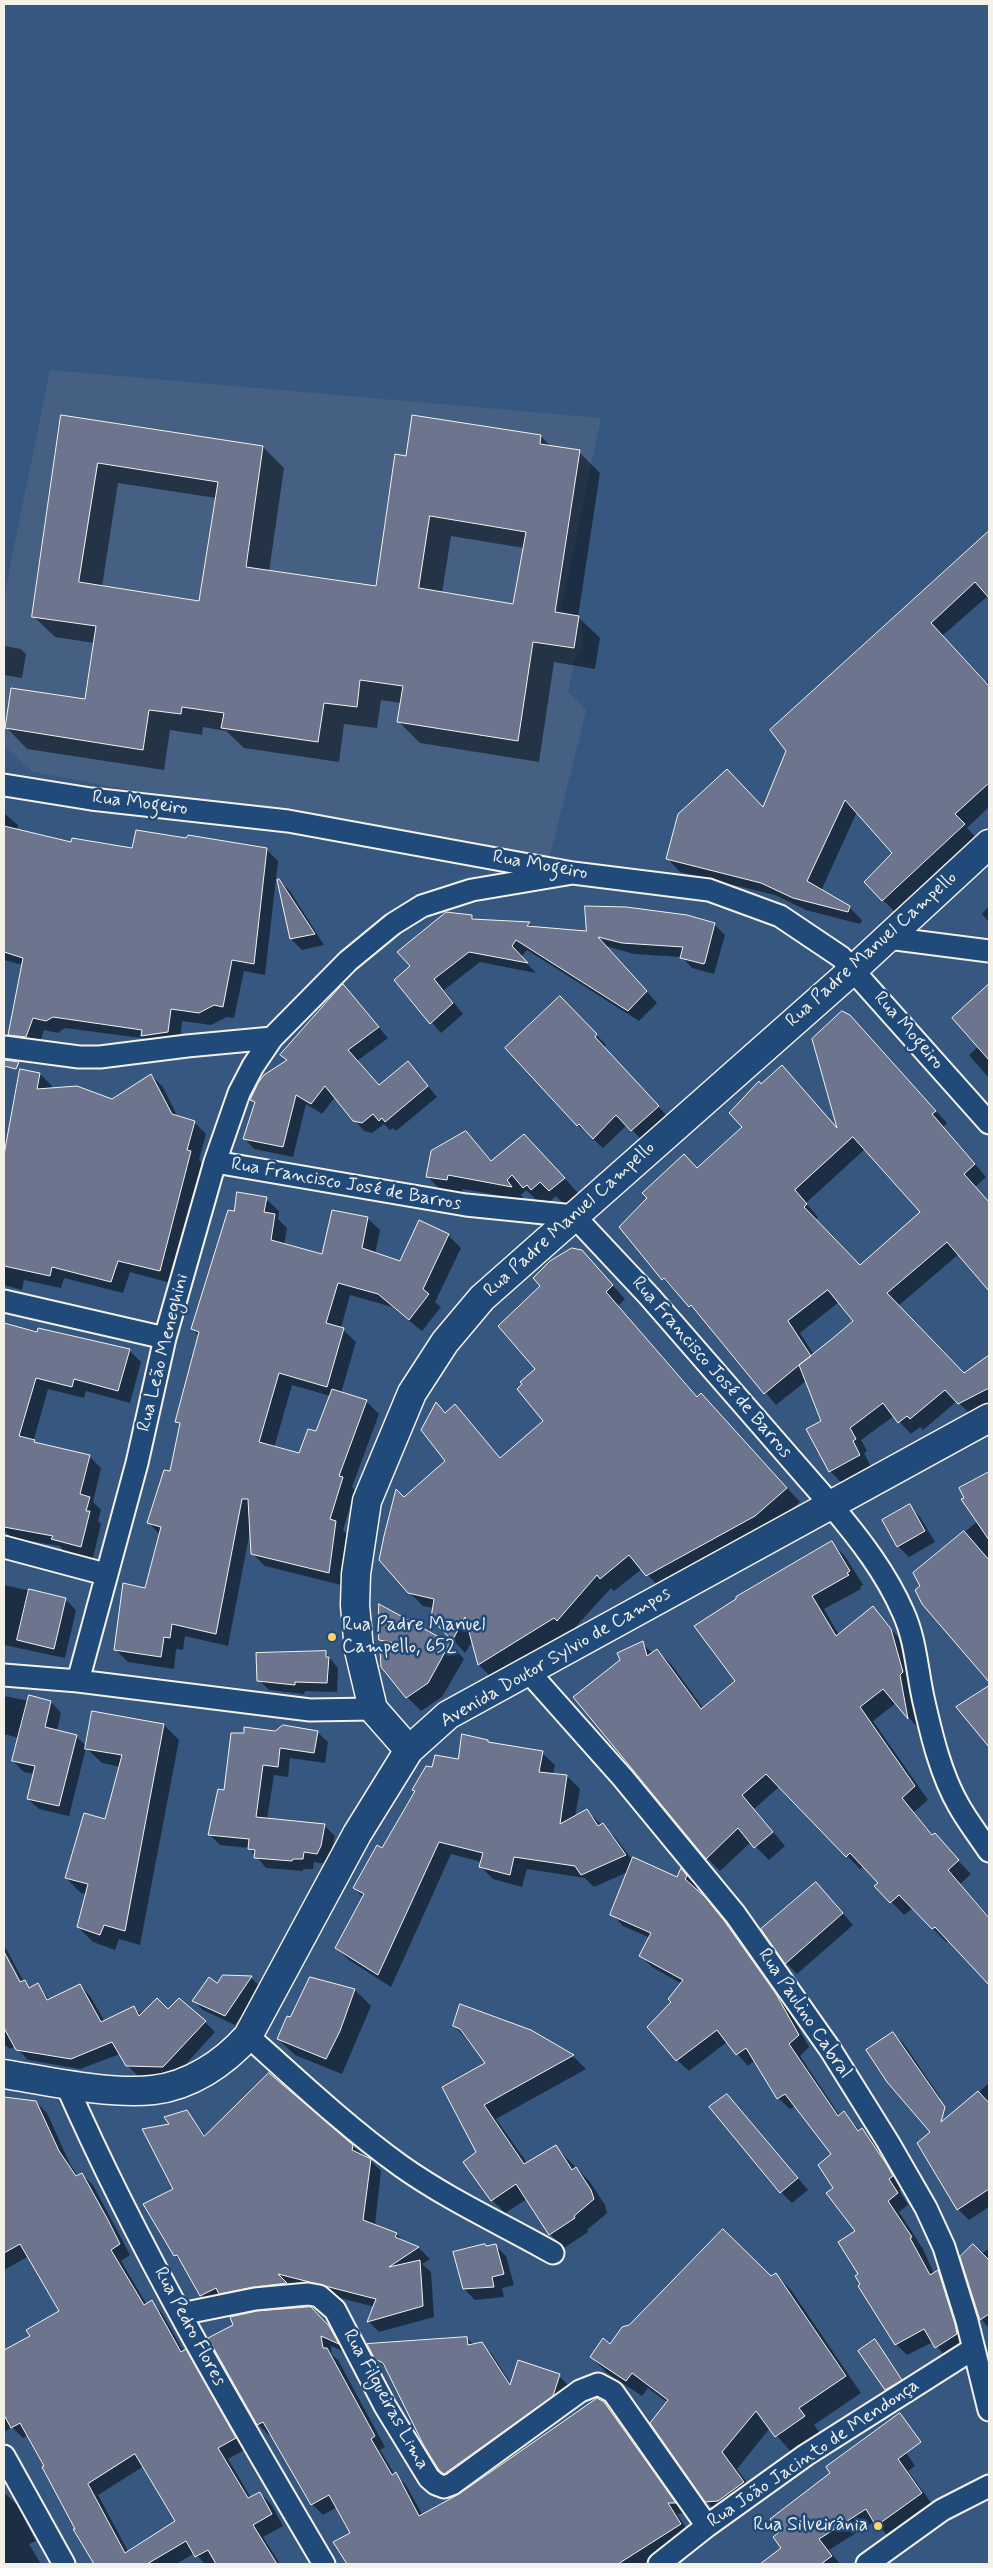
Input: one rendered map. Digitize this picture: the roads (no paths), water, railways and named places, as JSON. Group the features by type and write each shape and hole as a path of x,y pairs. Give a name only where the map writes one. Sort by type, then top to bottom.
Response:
{"main road":[{"name":"Rua Padre Manuel Campello","path":"373,1709 359,1650 356,1605 356,1574 367,1501 412,1393 445,1342 482,1298 854,969 989,844"},
{"name":"Avenida Doutor Sylvio de Campos","path":"4,2074 66,2084 153,2090 184,2083 207,2071 232,2054 248,2036 357,1834 409,1750 448,1715 989,1418"},
{"path":"373,1709 409,1750"}],"street":[{"name":"Rua Mogeiro","path":"4,785 91,798 288,821 573,873 709,890 780,916 841,957 854,969 989,1123"},
{"name":"Rua Leão Meneghini","path":"78,1681 105,1574 137,1463 165,1338 215,1162 239,1093 272,1038 348,961 393,924 422,906 472,890 573,873"},
{"path":"888,938 989,951"},
{"path":"4,1047 79,1057 100,1057 272,1038"},
{"name":"Rua Francisco José de Barros","path":"215,1162 466,1205 574,1216 649,1296 831,1505 865,1549 904,1613 912,1638 924,1701 941,1764 959,1806 989,1851"},
{"path":"4,1300 165,1338"},
{"path":"4,1547 105,1574"},
{"name":"Rua Paulino Cabral","path":"527,1670 623,1778 735,1914 830,2049 888,2142 926,2208 944,2247 968,2321 973,2349 989,2410"},
{"path":"4,1675 78,1681 310,1710 373,1709"},
{"path":"248,2036 302,2085 399,2165 466,2206 553,2253"},
{"name":"Rua Pedro Flores","path":"66,2084 96,2150 217,2381 324,2564"},
{"name":"Rua Filgueiras Lima","path":"181,2314 255,2299 308,2294 319,2296 335,2310 385,2406 421,2467 436,2484 444,2487 505,2446 580,2391 598,2384 613,2392 707,2526"},
{"name":"Rua João Jacinto de Mendonça","path":"659,2564 707,2526 806,2455 973,2349"},
{"path":"4,2456 64,2564"},
{"path":"867,2564 942,2510 989,2486"}],"place":[{"name":"Rua Padre Manuel Campello, 652","path":"332,1637"},
{"name":"Rua Silveirânia","path":"878,2526"}]}
